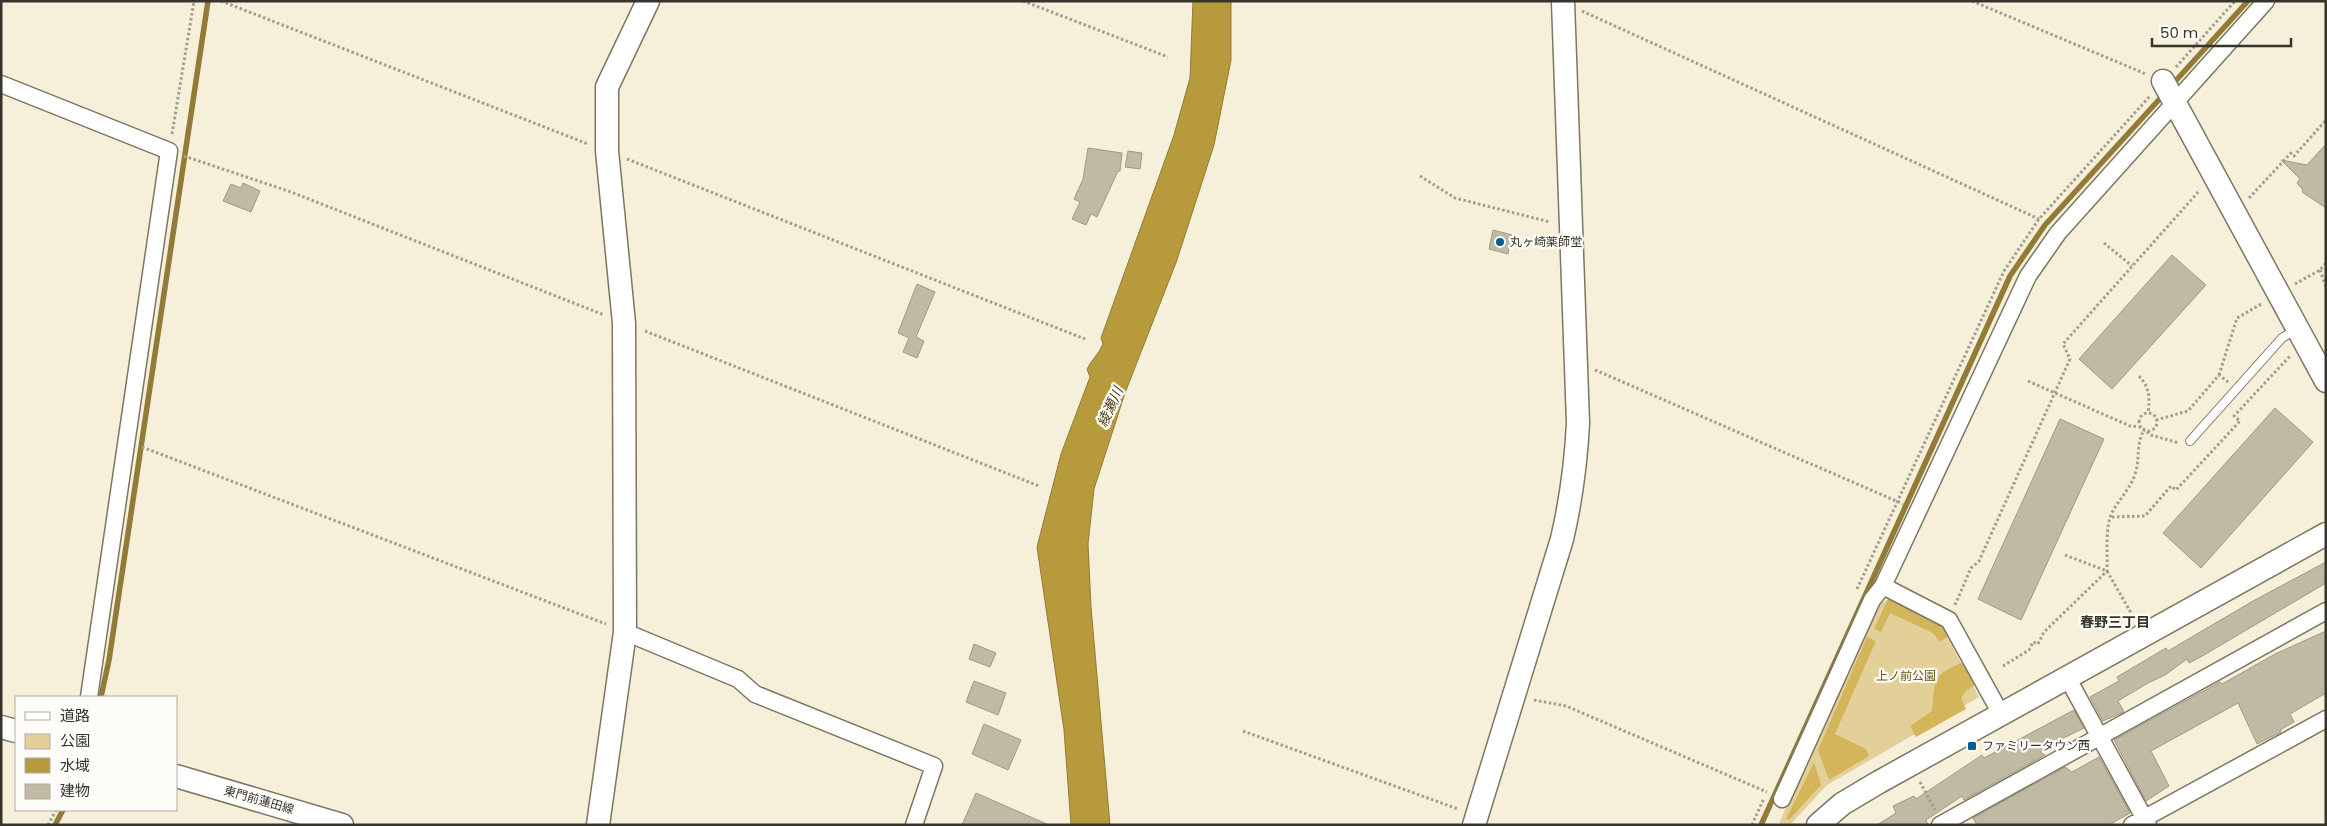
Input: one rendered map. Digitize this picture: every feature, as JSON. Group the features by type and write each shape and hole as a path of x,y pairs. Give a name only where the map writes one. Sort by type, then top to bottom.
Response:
{"street":[{"path":"598,825 625,632 624,323 607,151 607,87 648,1"},
{"path":"1782,799 1872,600 1883,586 2028,276 2058,233 2266,1"},
{"path":"1476,820 1562,539 1572,495 1578,423 1577,368 1563,2"},
{"path":"2162,81 2298,329 2321,367"},
{"path":"1,84 169,151 89,696"},
{"path":"1818,825 1842,804 1871,786 2326,534"},
{"path":"1883,586 1949,620 2001,714"},
{"path":"1939,819 1960,819 2098,735 2326,611"},
{"path":"625,632 738,679 755,694 934,766 914,825"},
{"path":"2067,677 2142,822 2326,719"},
{"path":"1,727 15,731"},
{"name":"東門前蓮田線","path":"178,777 342,825"}],"lane":[{"path":"2190,441 2282,338 2298,329"}],"path":[{"path":"169,151 194,1"},
{"path":"221,1 1085,339"},
{"path":"1023,1 1168,57"},
{"path":"1972,1 2162,81"},
{"path":"1563,2 2039,219"},
{"path":"2245,202 2291,153 2294,156 2326,120"},
{"path":"1420,176 1455,198 1571,228"},
{"path":"1955,606 1971,568 1979,561 2070,359 2064,344 2204,185"},
{"path":"2104,243 2132,266"},
{"path":"2295,284 2320,270 2326,263"},
{"path":"2320,270 2326,287"},
{"path":"2156,420 2188,411 2219,375 2237,318 2268,300"},
{"path":"2112,517 2145,516 2171,486 2176,490 2240,421 2234,416 2296,352"},
{"path":"1577,368 1596,370 1917,511"},
{"path":"2219,375 2236,389"},
{"path":"2139,376 2147,384 2150,396 2148,413"},
{"path":"2028,381 2130,426 2142,428 2154,428 2156,420 2153,415 2148,413 2141,416 2139,422 2142,428 2150,435 2182,444 2190,441"},
{"path":"2134,618 2107,571 2112,517 2114,510 2133,481 2136,471 2138,440 2142,428"},
{"path":"153,451 625,632"},
{"path":"2065,555 2107,571"},
{"path":"2003,666 2029,650 2033,642 2038,644 2044,632 2107,571"},
{"path":"1514,696 1566,706 1782,799"},
{"path":"1243,731 1476,820"},
{"path":"1917,778 1939,819"},
{"path":"48,825 55,811"}],"green space":[{"name":"上ノ前公園","path":"1887,600 1941,625 1979,697 1827,785 1790,825 1779,823 1878,603"}],"shaded area":[{"path":"1889,597 1942,621 1949,636 1940,642 1933,633 1890,613 1881,632 1874,629"},
{"path":"1867,637 1876,641 1835,734 1866,749 1869,756 1829,780 1818,750"},
{"path":"1964,662 1975,685 1966,691 1961,698 1966,709 1916,737 1910,726 1932,711 1937,679 1946,671"},
{"path":"1814,762 1821,785 1789,820 1786,819"}],"water":[{"name":"綾瀬川","path":"1193,1 1231,1 1231,60 1214,145 1177,260 1125,393 1094,489 1088,544 1091,607 1110,825 1071,825 1064,730 1037,547 1061,454 1090,377 1087,369 1103,344 1101,338 1174,135 1190,78"}],"building":[{"path":"2326,144 2326,208 2302,192 2303,190 2297,183 2300,179 2281,160 2307,165"},
{"path":"1088,148 1122,153 1120,171 1118,171 1097,217 1091,214 1086,225 1072,219 1080,202 1074,199 1083,179"},
{"path":"1128,151 1142,153 1140,169 1125,167"},
{"path":"243,183 260,191 251,212 223,201 231,184 241,188"},
{"name":"丸ヶ崎薬師堂","path":"1493,230 1512,235 1508,254 1489,249"},
{"path":"2172,255 2206,285 2112,389 2079,359"},
{"path":"917,284 935,292 916,337 924,341 917,358 903,352 909,338 898,333"},
{"path":"2275,408 2313,442 2201,568 2163,533"},
{"path":"2060,419 2104,439 2021,620 1978,599"},
{"path":"2326,562 2326,583 2204,655 2189,663 2187,659 2165,675 2118,701 2124,712 2103,721 2090,697 2119,681 2117,677 2166,648 2168,651 2253,601"},
{"path":"2326,631 2326,693 2290,714 2294,722 2280,730 2281,732 2257,744 2238,703 2151,751 2169,786 2146,801 2114,740 2220,682 2222,684 2275,654"},
{"path":"974,644 996,653 990,667 969,659"},
{"path":"974,681 1006,693 998,715 966,702"},
{"path":"2074,710 2084,728 2049,745 2040,752 2045,755 1964,800 1962,796 1926,820 1928,825 1877,825 1896,813 1893,806 1914,796 1916,799 1982,755 1984,758"},
{"path":"984,724 1021,740 1008,770 972,754"},
{"path":"2099,757 2130,813 2109,825 1977,825 1973,818 2065,767 2072,772"},
{"path":"976,793 1049,825 962,825"}],"waterway":[{"path":"101,696 109,660 208,1"},
{"path":"2171,86 2248,1"},
{"path":"1761,825 2010,276 2045,225 2165,93"},
{"path":"55,825 62,811"}],"place":[{"name":"丸ヶ崎薬師堂","path":"1500,242"},
{"name":"ファミリータウン西","path":"1972,746"}],"district":[{"name":"春野三丁目","path":"2115,622"}]}
